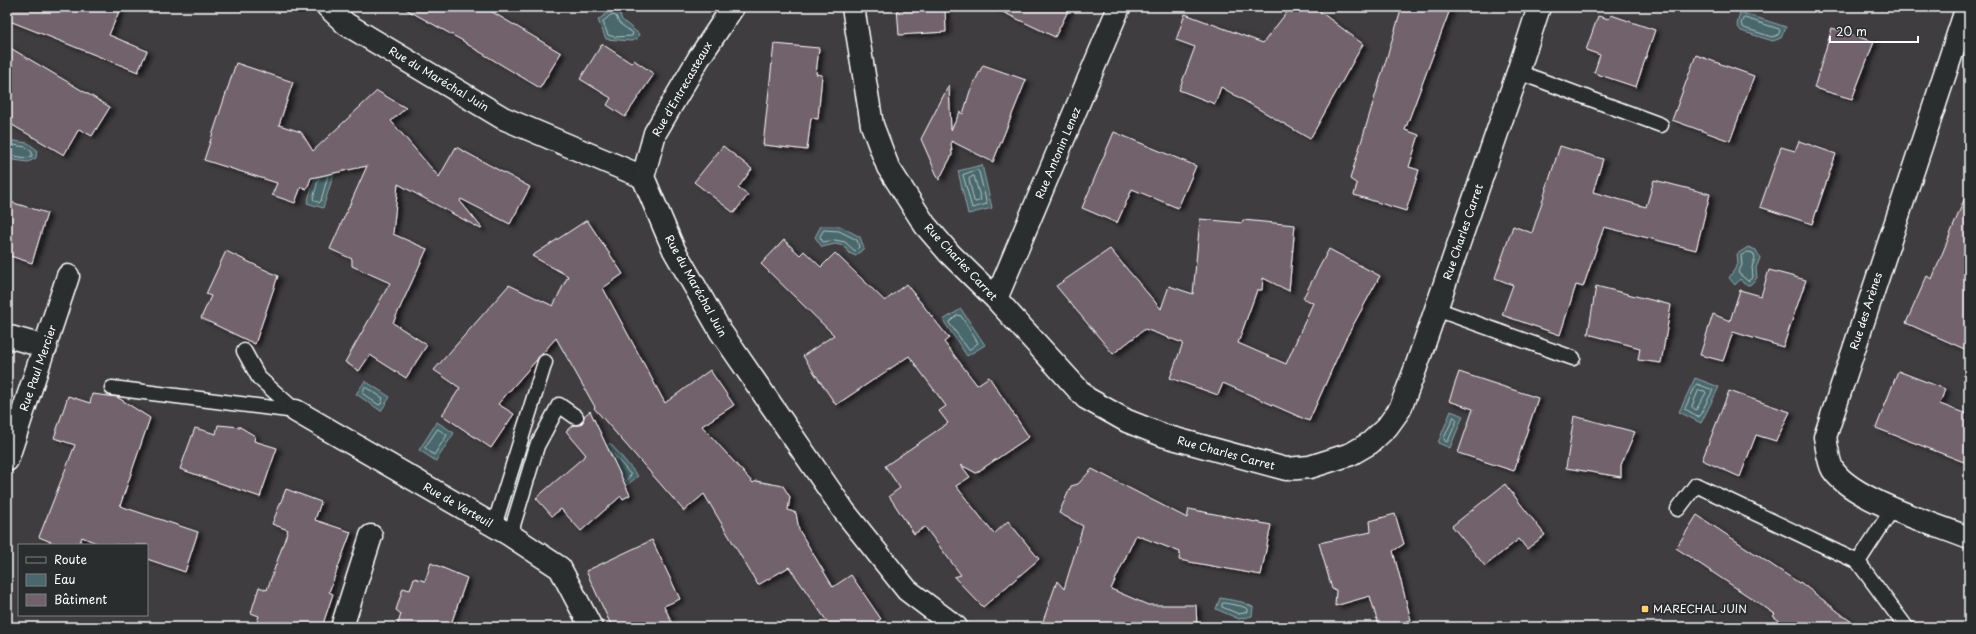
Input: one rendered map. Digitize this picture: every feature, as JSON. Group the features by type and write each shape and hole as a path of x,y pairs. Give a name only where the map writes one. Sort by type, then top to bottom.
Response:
{"street":[{"name":"Rue du Maréchal Juin","path":"328,7 346,24 503,118 643,177 674,250 720,332 844,511 907,590 956,627"},
{"name":"Rue d'Entrecasteaux","path":"643,177 655,132 699,58 733,7"},
{"name":"Rue Charles Carret","path":"853,7 872,125 888,167 925,225 950,254 996,299 1086,398 1127,421 1165,436 1286,469 1310,466 1351,454 1370,443 1387,427 1400,409 1518,72 1539,7"},
{"name":"Rue Antonin Lenez","path":"996,299 1119,7"},
{"name":"Rue des Arènes","path":"1967,7 1825,437 1832,469 1852,489 1893,508 1969,538"},
{"name":"Rue Paul Mercier","path":"7,460 46,347 68,276"},
{"path":"7,336 46,347"},
{"name":"Rue de Verteuil","path":"296,412 502,530 560,568 591,627"},
{"path":"342,627 371,536"}],"lane":[{"path":"1518,72 1661,124"},
{"path":"1436,309 1573,358"},
{"path":"244,351 259,378 296,412"},
{"path":"502,530 545,362"},
{"path":"112,388 296,412"},
{"path":"502,530 537,446 559,405 576,417"},
{"path":"1678,509 1696,485 1858,562 1906,627"},
{"path":"1858,562 1893,508"}],"water":[{"path":"611,10 619,12 622,20 639,34 637,39 631,41 606,39 598,20"},
{"path":"1740,12 1786,27 1781,38 1773,41 1741,31 1737,25"},
{"path":"7,140 28,143 37,150 36,158 28,162 7,159"},
{"path":"982,165 992,208 968,214 958,171"},
{"path":"318,168 334,173 323,208 307,203"},
{"path":"821,226 840,226 860,237 864,248 856,256 849,253 844,246 835,244 822,247 815,237"},
{"path":"1748,247 1756,250 1760,258 1756,268 1757,278 1750,285 1744,284 1740,279 1735,285 1729,278 1738,264 1737,254"},
{"path":"961,309 985,345 967,356 943,320"},
{"path":"1695,378 1719,387 1701,423 1679,412"},
{"path":"365,381 390,397 381,411 356,394"},
{"path":"1451,411 1463,416 1450,448 1438,443"},
{"path":"437,422 454,433 436,461 419,450"},
{"path":"610,443 638,476 621,490 594,456"},
{"path":"1220,598 1242,602 1253,607 1252,616 1239,619 1216,609"}],"building":[{"path":"7,7 121,7 109,35 147,51 138,72 7,20"},
{"path":"402,7 484,7 561,53 540,88 465,42"},
{"path":"897,7 945,7 946,32 899,35"},
{"path":"992,7 1070,7 1055,37"},
{"path":"1291,7 1314,7 1363,44 1310,139 1221,87 1215,104 1179,90 1195,47 1176,40 1185,14 1263,43"},
{"path":"1402,7 1451,7 1405,130 1419,135 1409,167 1419,170 1406,211 1354,195 1357,184 1350,179"},
{"path":"1611,15 1655,30 1636,87 1594,73 1600,55 1586,50 1598,16 1609,19"},
{"path":"1832,28 1874,42 1852,99 1814,88"},
{"path":"602,44 631,63 634,60 654,74 625,117 607,105 611,98 580,79"},
{"path":"774,44 819,48 816,74 822,75 818,119 811,118 807,150 763,145"},
{"path":"7,46 110,107 92,136 79,129 64,155 7,122"},
{"path":"1696,55 1754,76 1730,141 1672,120"},
{"path":"236,63 293,82 279,125 301,132 313,151 377,91 406,108 391,121 439,177 456,147 530,187 510,224 461,199 460,201 482,228 481,229 398,184 393,234 427,249 393,323 427,345 406,378 370,355 359,371 345,362 390,283 352,266 352,259 330,249 367,166 311,178 307,189 301,187 295,203 272,195 277,183 204,160"},
{"path":"983,65 1026,80 993,162 951,141 952,155 939,180 921,139 949,85 951,130 960,112 963,114 970,91"},
{"path":"1114,132 1196,166 1178,208 1132,189 1117,223 1082,208"},
{"path":"1799,141 1836,154 1812,224 1760,207 1781,147 1795,151"},
{"path":"723,146 752,169 738,188 748,195 734,213 694,182"},
{"path":"1560,146 1603,159 1593,192 1646,207 1654,180 1710,194 1696,250 1604,227 1583,287 1576,285 1560,335 1502,315 1513,285 1495,278 1513,226 1532,233"},
{"path":"1968,190 1969,351 1906,323 1927,276 1932,279"},
{"path":"7,201 47,213 32,263 7,255"},
{"path":"1200,219 1242,223 1243,220 1295,225 1289,291 1263,278 1262,290 1257,290 1238,343 1286,364 1313,303 1303,298 1329,249 1380,276 1345,340 1309,421 1223,383 1218,395 1170,378 1183,343 1145,329 1113,354 1056,286 1110,249 1161,309 1169,286 1193,294"},
{"path":"587,220 623,274 603,288 665,403 710,370 734,405 702,426 753,483 756,481 783,486 790,497 788,510 796,513 799,530 833,587 851,575 881,619 869,627 831,627 789,567 758,585 704,494 684,511 594,408 595,407 556,338 498,404 514,414 491,448 442,415 460,388 434,370 509,285 553,306 568,276 532,256"},
{"path":"784,240 800,255 804,251 821,267 835,253 885,301 906,284 949,338 944,342 977,385 989,377 1029,437 976,473 961,465 970,477 956,486 994,534 1008,521 1039,559 983,607 954,577 961,575 925,527 914,534 889,496 900,488 885,466 948,423 939,411 946,406 909,356 836,405 803,356 834,335 761,264"},
{"path":"226,251 278,276 255,344 201,318 211,296 206,294"},
{"path":"1769,270 1806,280 1783,347 1733,332 1723,361 1700,355 1713,314 1730,321 1740,290 1761,296"},
{"path":"1596,286 1671,305 1661,363 1638,360 1640,348 1588,334"},
{"path":"1898,371 1945,389 1940,404 1969,415 1969,464 1876,428"},
{"path":"1459,372 1538,398 1514,471 1458,453 1473,409 1449,401"},
{"path":"1729,391 1790,412 1776,441 1756,435 1740,477 1702,460"},
{"path":"92,394 117,397 150,418 120,506 198,532 185,572 148,559 148,544 99,544 82,537 79,544 56,544 39,537 75,445 54,438 68,396 90,403"},
{"path":"590,411 630,495 623,499 621,496 581,531 561,509 552,516 536,498 586,455 566,431 573,425 580,425 583,422 584,416"},
{"path":"1574,416 1635,432 1621,465 1621,477 1566,468"},
{"path":"218,425 240,427 255,436 254,441 277,448 260,497 180,469 195,428 216,434"},
{"path":"1092,469 1187,518 1189,509 1271,525 1261,575 1179,560 1180,552 1136,535 1111,589 1148,605 1196,605 1197,627 1041,627 1057,581 1064,589 1083,526 1059,513 1071,486 1078,484"},
{"path":"1505,484 1545,535 1527,549 1519,539 1485,566 1452,526"},
{"path":"286,489 321,502 315,520 351,532 329,592 333,594 322,627 255,627 259,616 251,613 259,587 267,590 288,530 272,524"},
{"path":"1395,514 1404,544 1393,551 1411,620 1386,627 1379,627 1370,596 1335,606 1336,590 1332,589 1319,543 1371,532 1370,521"},
{"path":"1697,515 1799,583 1800,582 1858,627 1787,627 1773,616 1775,614 1676,548"},
{"path":"652,540 680,599 664,606 674,627 612,627 586,571"},
{"path":"431,563 467,578 450,627 397,627 401,614 396,610 403,588 410,590 414,578 425,581"}],"place":[{"name":"MARECHAL JUIN","path":"1645,609"}]}
